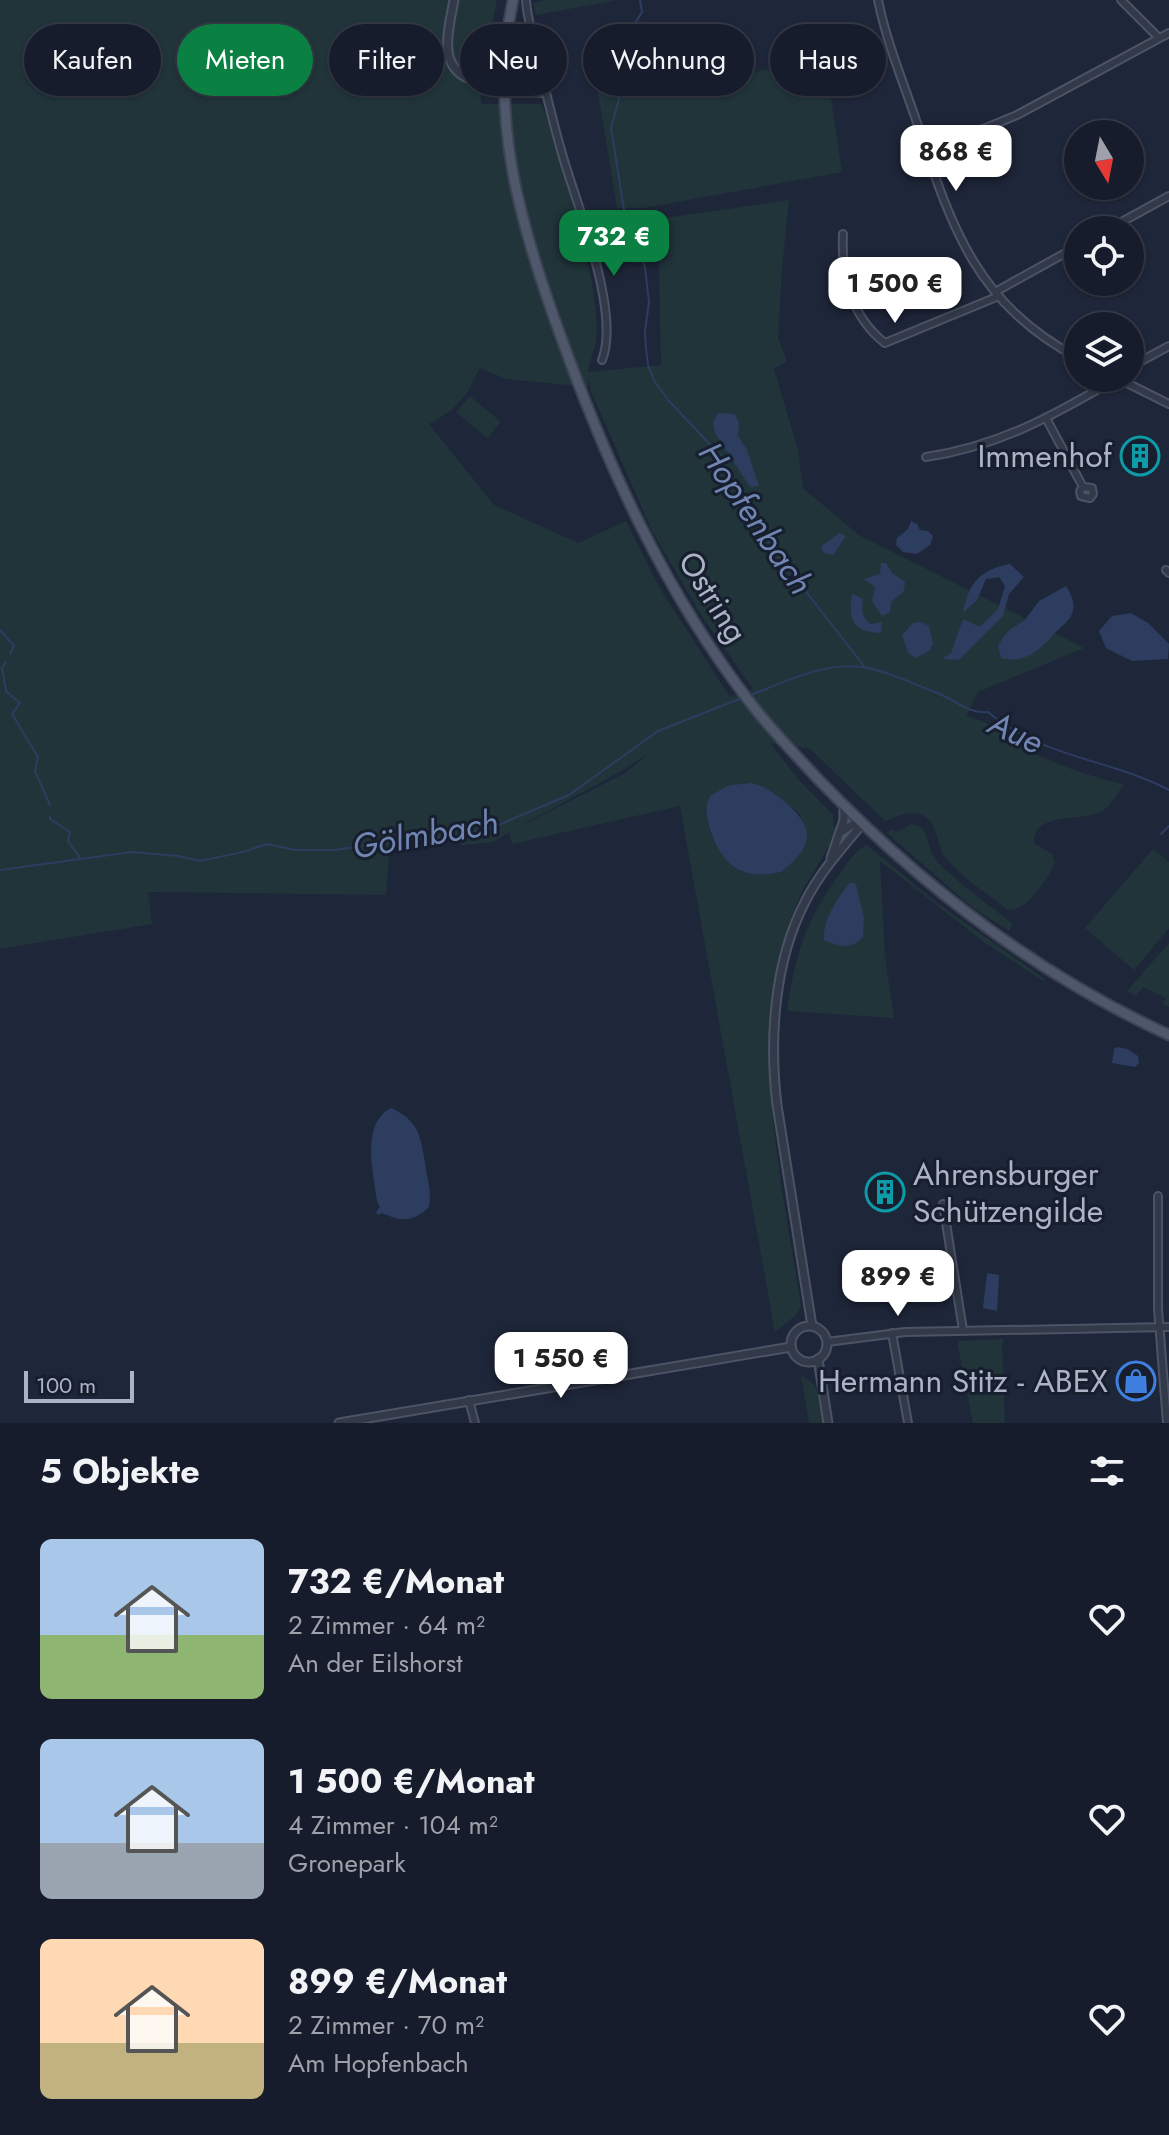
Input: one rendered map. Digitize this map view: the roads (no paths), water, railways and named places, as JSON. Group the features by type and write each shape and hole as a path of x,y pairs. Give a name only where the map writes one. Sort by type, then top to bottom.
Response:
{"main road":[{"name":"Ostring","path":"509,24 513,0"},
{"name":"Ostring","path":"505,96 508,147 520,215 534,264 583,398 648,540 674,587 748,700 844,806 937,890 1008,943 1076,988 1169,1035"}],"street":[{"path":"454,0 448,32 448,54 453,68 460,72"},
{"path":"526,0 531,24"},
{"path":"878,0 959,239 997,294 1033,329 1064,349"},
{"path":"1121,0 1159,38"},
{"path":"927,152 1017,115 1169,33"},
{"path":"547,96 589,236 603,295 607,344 602,360"},
{"path":"1133,216 1169,196"},
{"path":"843,234 842,262 848,289 860,314 885,343 997,294 1064,254"},
{"path":"1144,359 1169,346"},
{"path":"1144,391 1169,404"},
{"path":"926,457 1011,435 1047,420 1094,392"},
{"path":"1047,420 1083,487"},
{"path":"828,864 841,832 844,806"},
{"path":"841,832 863,823"},
{"path":"808,1326 808,1302 775,1089 778,995 788,943 806,899 828,864 863,823"},
{"path":"1158,1196 1159,1327 1167,1423"},
{"path":"943,1204 963,1330"},
{"path":"808,1326 824,1333 827,1342 826,1350 814,1361 796,1356 791,1347 795,1332 808,1326"},
{"path":"827,1342 892,1333 1169,1327"},
{"path":"892,1333 908,1423"},
{"path":"339,1423 791,1347"},
{"path":"814,1361 828,1423"},
{"path":"469,1400 475,1423"}],"water":[{"path":"718,413 735,414 739,423 738,436 747,450 759,486 750,487 715,433 713,422"},
{"path":"911,521 933,536 930,545 917,554 903,552 896,545 897,538 908,529"},
{"path":"840,533 846,536 833,555 823,553 821,546"},
{"path":"881,563 886,563 892,573 905,582 904,591 891,602 890,612 882,616 872,601 875,587 864,579 880,574"},
{"path":"1010,564 1024,577 1009,594 1003,616 959,660 942,659 951,653 963,619 980,627 998,609 1005,586 999,577 986,579 977,600 963,613 973,585 991,570"},
{"path":"1066,586 1073,603 1068,620 1031,655 1017,659 1001,658 998,645 1008,631 1025,620 1039,601"},
{"path":"852,594 863,599 865,619 871,624 882,622 881,633 864,630 854,622"},
{"path":"1131,613 1148,623 1169,644 1168,659 1132,661 1106,648 1099,631 1112,616"},
{"path":"913,623 929,626 933,644 929,651 915,658 908,653 902,635"},
{"path":"751,783 784,801 806,828 807,837 800,854 781,872 754,874 734,867 720,851 709,826 706,810 711,795 730,785"},
{"path":"853,882 864,918 863,937 849,946 824,940 832,910 848,884"},
{"path":"1117,1047 1138,1056 1139,1063 1135,1067 1112,1063"},
{"path":"391,1108 407,1118 417,1130 429,1185 429,1207 418,1216 407,1219 382,1213 378,1215 376,1212 380,1207 372,1163 372,1137 381,1115"},
{"path":"987,1273 999,1275 997,1311 983,1308"}],"waterway":[{"name":"Hopfenbach","path":"640,0 642,12 613,58 621,92 611,128 626,222 632,229 645,268 649,302 645,331 648,365 655,382 669,401 720,455 744,500 759,518 772,548 864,666"},
{"path":"0,630 14,646 10,654"},
{"path":"6,662 2,668 6,691 20,703 12,714 38,757 35,771 50,805"},
{"name":"Aue","path":"748,696 822,670 853,666 868,668 911,682 968,709 988,712 1030,739 1169,790"},
{"name":"Gölmbach","path":"0,870 132,852 200,861 267,844 295,850 334,850 450,837 489,829 569,795 658,731 742,698"},
{"path":"50,817 70,832 68,841 80,858"},
{"path":"1161,834 1169,826"}],"place":[{"name":"Immenhof","path":"1140,456"},
{"name":"Ahrensburger Schützengilde","path":"885,1192"},
{"name":"Hermann Stitz - ABEX","path":"1136,1381"}]}
